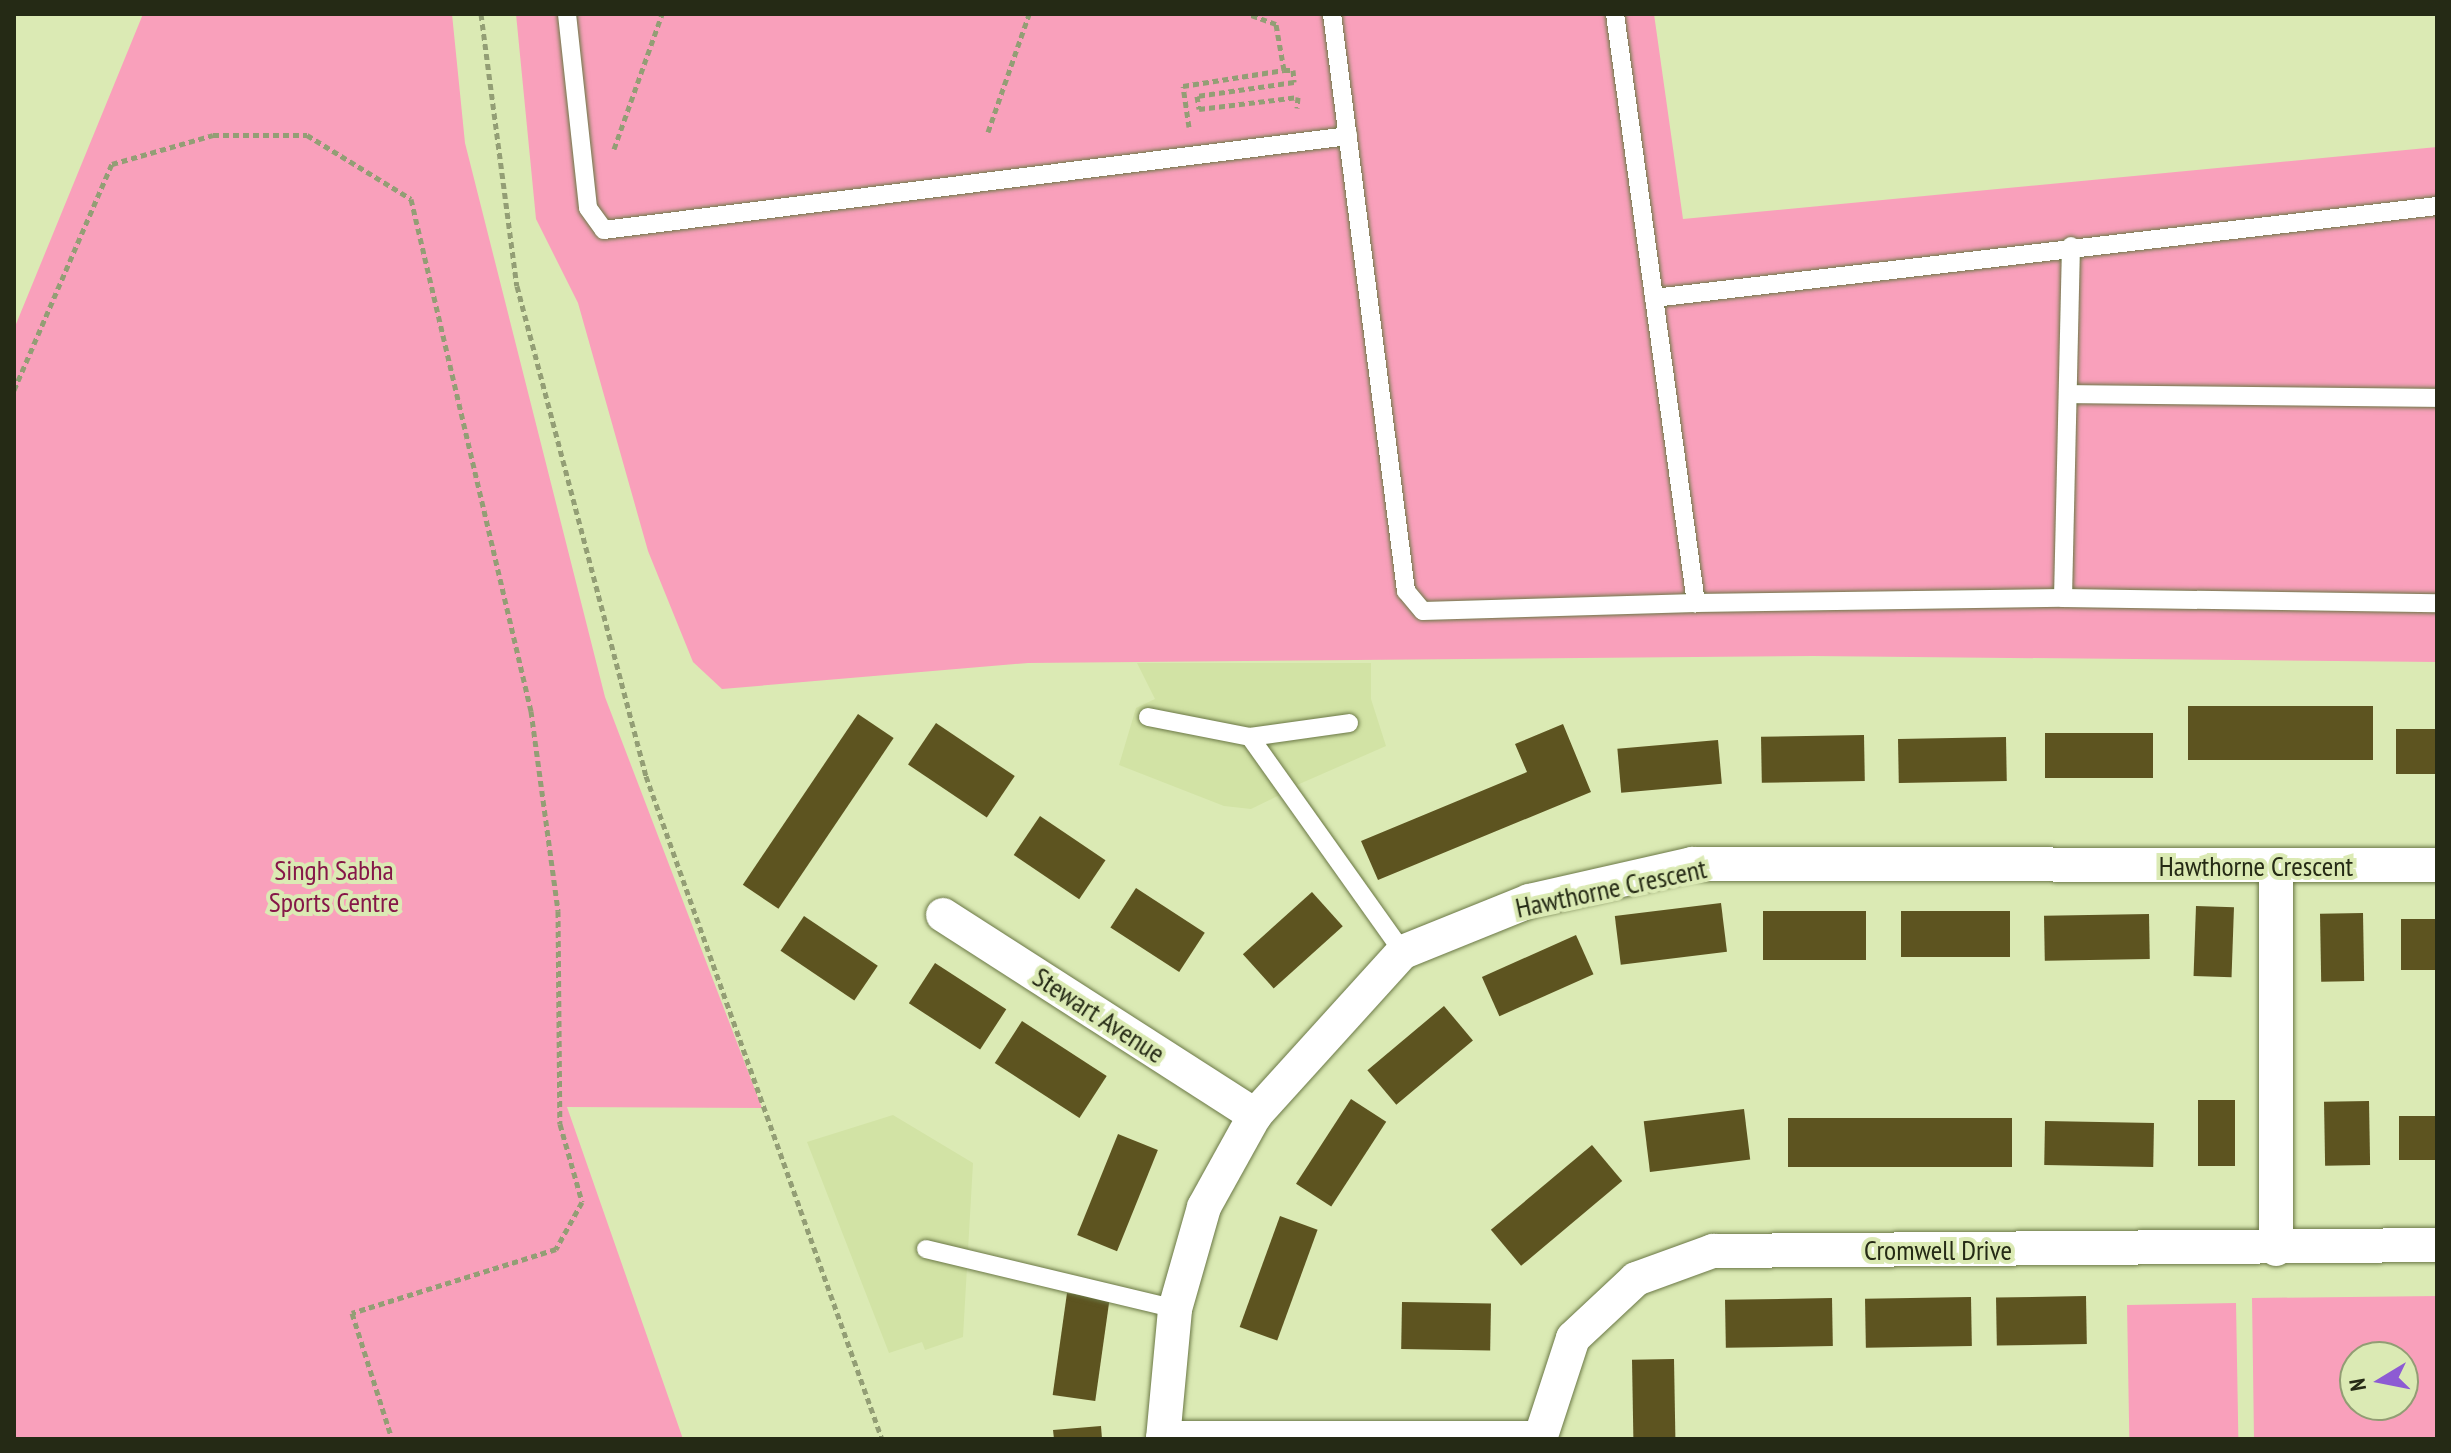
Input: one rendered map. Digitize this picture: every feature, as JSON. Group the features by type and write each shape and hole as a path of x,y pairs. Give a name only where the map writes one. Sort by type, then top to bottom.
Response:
{"street":[{"name":"Hawthorne Crescent","path":"1163,1439 1175,1309 1204,1207 1255,1115 1403,952 1529,901 1692,864 2437,865"},
{"path":"2276,866 2276,1249"},
{"name":"Stewart Avenue","path":"943,915 1255,1115"},
{"name":"Cromwell Drive","path":"1540,1439 1573,1338 1636,1279 1713,1251 2276,1249 2437,1245"},
{"path":"1163,1439 1540,1439"}],"lane":[{"path":"567,14 588,208 604,230 1348,136"},
{"path":"1332,14 1406,591 1423,611 1696,603 2063,598 2437,603"},
{"path":"1615,14 1696,603"},
{"path":"1654,298 2071,246 2437,206"},
{"path":"2063,598 2071,246"},
{"path":"2069,394 2437,398"},
{"path":"1148,717 1250,737 1349,723"},
{"path":"1250,737 1403,952"},
{"path":"926,1249 1175,1309"}],"path":[{"path":"481,14 517,286 646,776 882,1439"},
{"path":"610,160 662,14"},
{"path":"988,132 1029,14"},
{"path":"1249,14 1276,24 1284,70"},
{"path":"1205,122 1188,122 1183,86 1293,70 1294,82 1197,96 1199,109 1298,97 1299,108 1283,110"},
{"path":"14,390 112,164 213,135 307,135 411,199 531,711 558,911 560,1124 582,1202 556,1249 352,1313 392,1439"}],"shaded area":[{"path":"1137,663 1371,663 1371,699 1386,746 1297,785 1378,898 1363,913 1280,795 1251,809 1224,806 1119,765 1136,708 1155,699"},
{"path":"893,1115 973,1163 963,1337 925,1350 922,1342 889,1353 807,1142"}],"green space":[{"name":"Singh Sabha Sports Centre","path":"143,14 452,14 465,143 605,697 762,1108 567,1107 683,1439 14,1439 14,329"},
{"path":"516,14 1654,14 1683,219 2437,147 2437,662 1813,656 1028,663 722,689 693,662 648,551 578,303 536,219"},
{"path":"2437,1296 2437,1439 2254,1439 2252,1298"},
{"path":"2236,1303 2238,1439 2129,1439 2127,1305"}],"building":[{"path":"2188,706 2373,706 2373,760 2188,760"},
{"path":"858,714 894,738 778,909 743,885"},
{"path":"936,723 1015,776 987,818 908,764"},
{"path":"1563,724 1591,792 1378,880 1361,841 1527,772 1515,744"},
{"path":"2396,729 2437,729 2437,774 2396,774"},
{"path":"2045,733 2153,733 2153,778 2045,778"},
{"path":"1864,735 1865,781 1762,783 1761,737"},
{"path":"2006,737 2007,781 1899,783 1898,739"},
{"path":"1718,740 1722,784 1621,793 1617,749"},
{"path":"1040,816 1105,860 1079,899 1014,855"},
{"path":"1136,888 1205,933 1179,972 1110,927"},
{"path":"1312,892 1343,926 1274,988 1243,954"},
{"path":"1721,903 1727,952 1621,965 1615,916"},
{"path":"2196,906 2234,907 2232,977 2194,976"},
{"path":"1763,911 1866,911 1866,960 1763,960"},
{"path":"1901,911 2010,911 2010,957 1901,957"},
{"path":"2363,913 2364,981 2321,982 2320,914"},
{"path":"2149,914 2150,959 2045,961 2044,916"},
{"path":"804,916 878,966 854,1001 781,951"},
{"path":"2401,919 2437,919 2437,970 2401,970"},
{"path":"1576,935 1593,974 1499,1016 1482,977"},
{"path":"935,963 1006,1009 980,1050 909,1003"},
{"path":"1444,1006 1473,1040 1396,1105 1367,1070"},
{"path":"1022,1021 1107,1076 1079,1118 995,1063"},
{"path":"1351,1099 1386,1122 1331,1207 1296,1184"},
{"path":"2198,1100 2235,1100 2235,1166 2198,1166"},
{"path":"2369,1101 2370,1165 2325,1166 2324,1102"},
{"path":"1744,1109 1750,1160 1650,1172 1644,1121"},
{"path":"2399,1116 2437,1116 2437,1160 2399,1160"},
{"path":"1788,1118 2012,1118 2012,1167 1788,1167"},
{"path":"2045,1121 2154,1123 2153,1167 2044,1165"},
{"path":"1118,1134 1158,1150 1117,1251 1077,1235"},
{"path":"1592,1145 1622,1181 1521,1266 1491,1230"},
{"path":"1280,1216 1318,1230 1277,1341 1240,1327"},
{"path":"1067,1293 1110,1299 1095,1401 1053,1395"},
{"path":"2086,1296 2087,1344 1997,1346 1996,1298"},
{"path":"1971,1297 1972,1346 1866,1348 1865,1299"},
{"path":"1832,1298 1833,1346 1726,1348 1725,1300"},
{"path":"1402,1302 1491,1304 1490,1351 1401,1349"},
{"path":"1674,1359 1675,1439 1633,1439 1632,1360"},
{"path":"1101,1426 1102,1439 1054,1439 1053,1430"}]}
